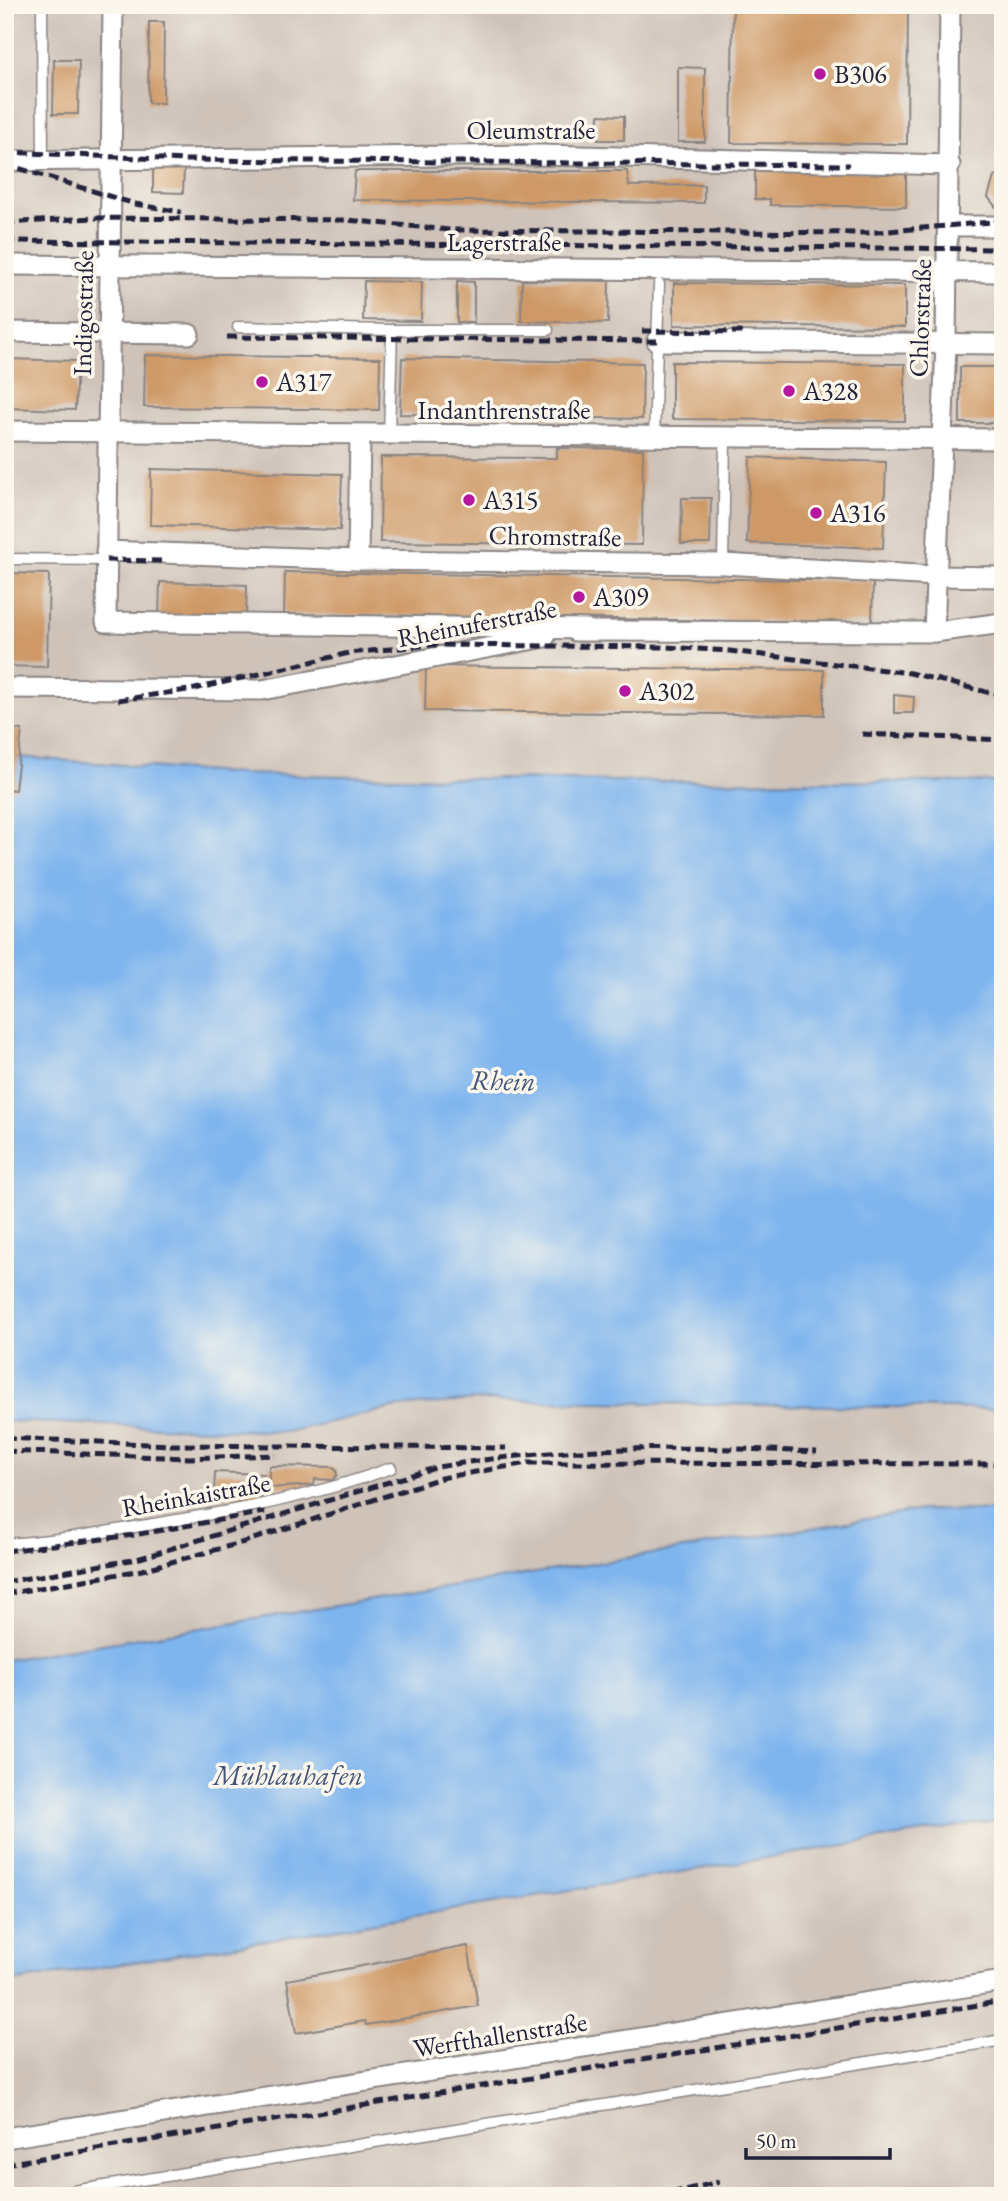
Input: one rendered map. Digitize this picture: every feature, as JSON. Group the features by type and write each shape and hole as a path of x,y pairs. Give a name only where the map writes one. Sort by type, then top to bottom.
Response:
{"street":[{"name":"Indigostraße","path":"113,5 106,622 586,629"},
{"name":"Chlorstraße","path":"934,632 946,344 950,5"},
{"name":"Oleumstraße","path":"5,162 540,155 950,165"},
{"path":"948,226 1003,226"},
{"name":"Lagerstraße","path":"5,265 1003,272"},
{"path":"5,332 189,334"},
{"path":"657,341 1003,345"},
{"name":"Indanthrenstraße","path":"5,431 1003,439"},
{"path":"358,560 360,435"},
{"name":"Chromstraße","path":"106,556 723,564 936,576 1003,577"},
{"name":"Rheinuferstraße","path":"5,688 262,690 586,629 934,632 1003,623"},
{"name":"Werfthallenstraße","path":"5,2138 1003,1981"}],"lane":[{"path":"42,5 43,162"},
{"path":"654,438 659,284"},
{"path":"238,327 548,330"},
{"path":"389,436 392,330"},
{"path":"723,564 725,438"},
{"path":"5,559 106,556"},
{"name":"Rheinkaistraße","path":"5,1544 43,1542 254,1508 345,1485 391,1468"},
{"path":"43,2196 1003,2040"}],"shaded area":[{"path":"5,5 1003,5 1003,782 612,781 240,774 5,756"},
{"path":"476,1400 1003,1409 1003,1511 921,1510 5,1660 5,1421 286,1432 397,1407"},
{"path":"1003,1819 1003,2196 5,2196 5,1983"}],"water":[{"name":"Rhein","path":"5,756 240,774 612,781 1003,782 1003,1409 476,1400 397,1407 286,1432 5,1421"},
{"name":"Mühlauhafen","path":"921,1510 1003,1511 1003,1819 5,1983 5,1660"}],"building":[{"name":"B306","path":"733,5 908,5 907,144 731,143"},
{"path":"1000,18 1003,18 1003,155 999,155"},
{"path":"149,22 164,22 163,103 148,103"},
{"path":"54,60 79,60 78,114 53,114"},
{"path":"678,67 705,68 705,142 678,142"},
{"path":"599,115 624,116 624,140 598,140"},
{"path":"153,167 184,168 183,193 153,192"},
{"path":"355,171 627,171 629,186 704,185 704,203 353,200"},
{"path":"1003,171 1003,216 988,197 994,177"},
{"path":"755,172 906,172 906,207 770,205 770,199 755,199"},
{"path":"522,280 609,281 608,323 521,321"},
{"path":"364,281 422,282 421,321 363,320"},
{"path":"457,281 474,282 474,322 457,322"},
{"path":"674,283 905,285 905,327 674,325"},
{"path":"999,286 1003,286 1003,325 999,325"},
{"name":"A317","path":"145,355 380,358 379,410 144,407"},
{"path":"402,358 643,363 642,419 400,414"},
{"path":"5,359 77,361 75,410 5,408"},
{"name":"A328","path":"672,362 905,364 905,421 672,419"},
{"path":"960,367 1003,367 1003,423 960,423"},
{"name":"A315","path":"557,448 643,449 642,545 380,542 381,457 557,458"},
{"name":"A316","path":"750,457 886,462 883,548 747,543"},
{"path":"151,469 342,474 340,530 150,525"},
{"path":"682,498 711,498 710,544 681,544"},
{"name":"A309","path":"285,572 873,581 872,623 284,614"},
{"path":"5,573 49,574 47,667 5,666"},
{"path":"160,582 247,585 246,618 159,616"},
{"name":"A302","path":"426,666 824,670 824,715 425,711"},
{"path":"894,695 914,697 913,713 894,713"},
{"path":"5,729 22,730 15,790 5,789"},
{"path":"269,1466 331,1467 336,1470 337,1475 333,1480 315,1479 314,1485 269,1488"},
{"path":"215,1472 264,1474 262,1498 214,1495"},
{"path":"468,1946 478,2006 366,2025 365,2021 296,2033 287,1980"}],"railway":[{"path":"5,152 185,160 849,165"},
{"path":"5,164 135,204 181,212"},
{"path":"5,223 93,218 347,220 450,230 866,233 1003,221"},
{"path":"5,241 1003,249"},
{"path":"642,331 742,332"},
{"path":"227,337 657,341"},
{"path":"106,560 161,561"},
{"path":"118,700 195,689 349,653 431,645 667,647 730,651 910,673 1003,696"},
{"path":"862,734 1003,740"},
{"path":"5,1438 171,1445 506,1448"},
{"path":"5,1582 137,1559 438,1467 533,1455 627,1449 817,1452"},
{"path":"5,1451 189,1458 275,1455"},
{"path":"5,1594 142,1570 244,1542 441,1478 528,1463 1003,1464"},
{"path":"5,1551 134,1535 265,1512"},
{"path":"5,2164 1003,2001"},
{"path":"657,2196 719,2182"},
{"path":"631,2196 638,2194"}],"place":[{"name":"B306","path":"820,74"},
{"name":"A317","path":"262,382"},
{"name":"A328","path":"789,391"},
{"name":"A315","path":"469,500"},
{"name":"A316","path":"816,513"},
{"name":"A309","path":"579,597"},
{"name":"A302","path":"625,691"}]}
